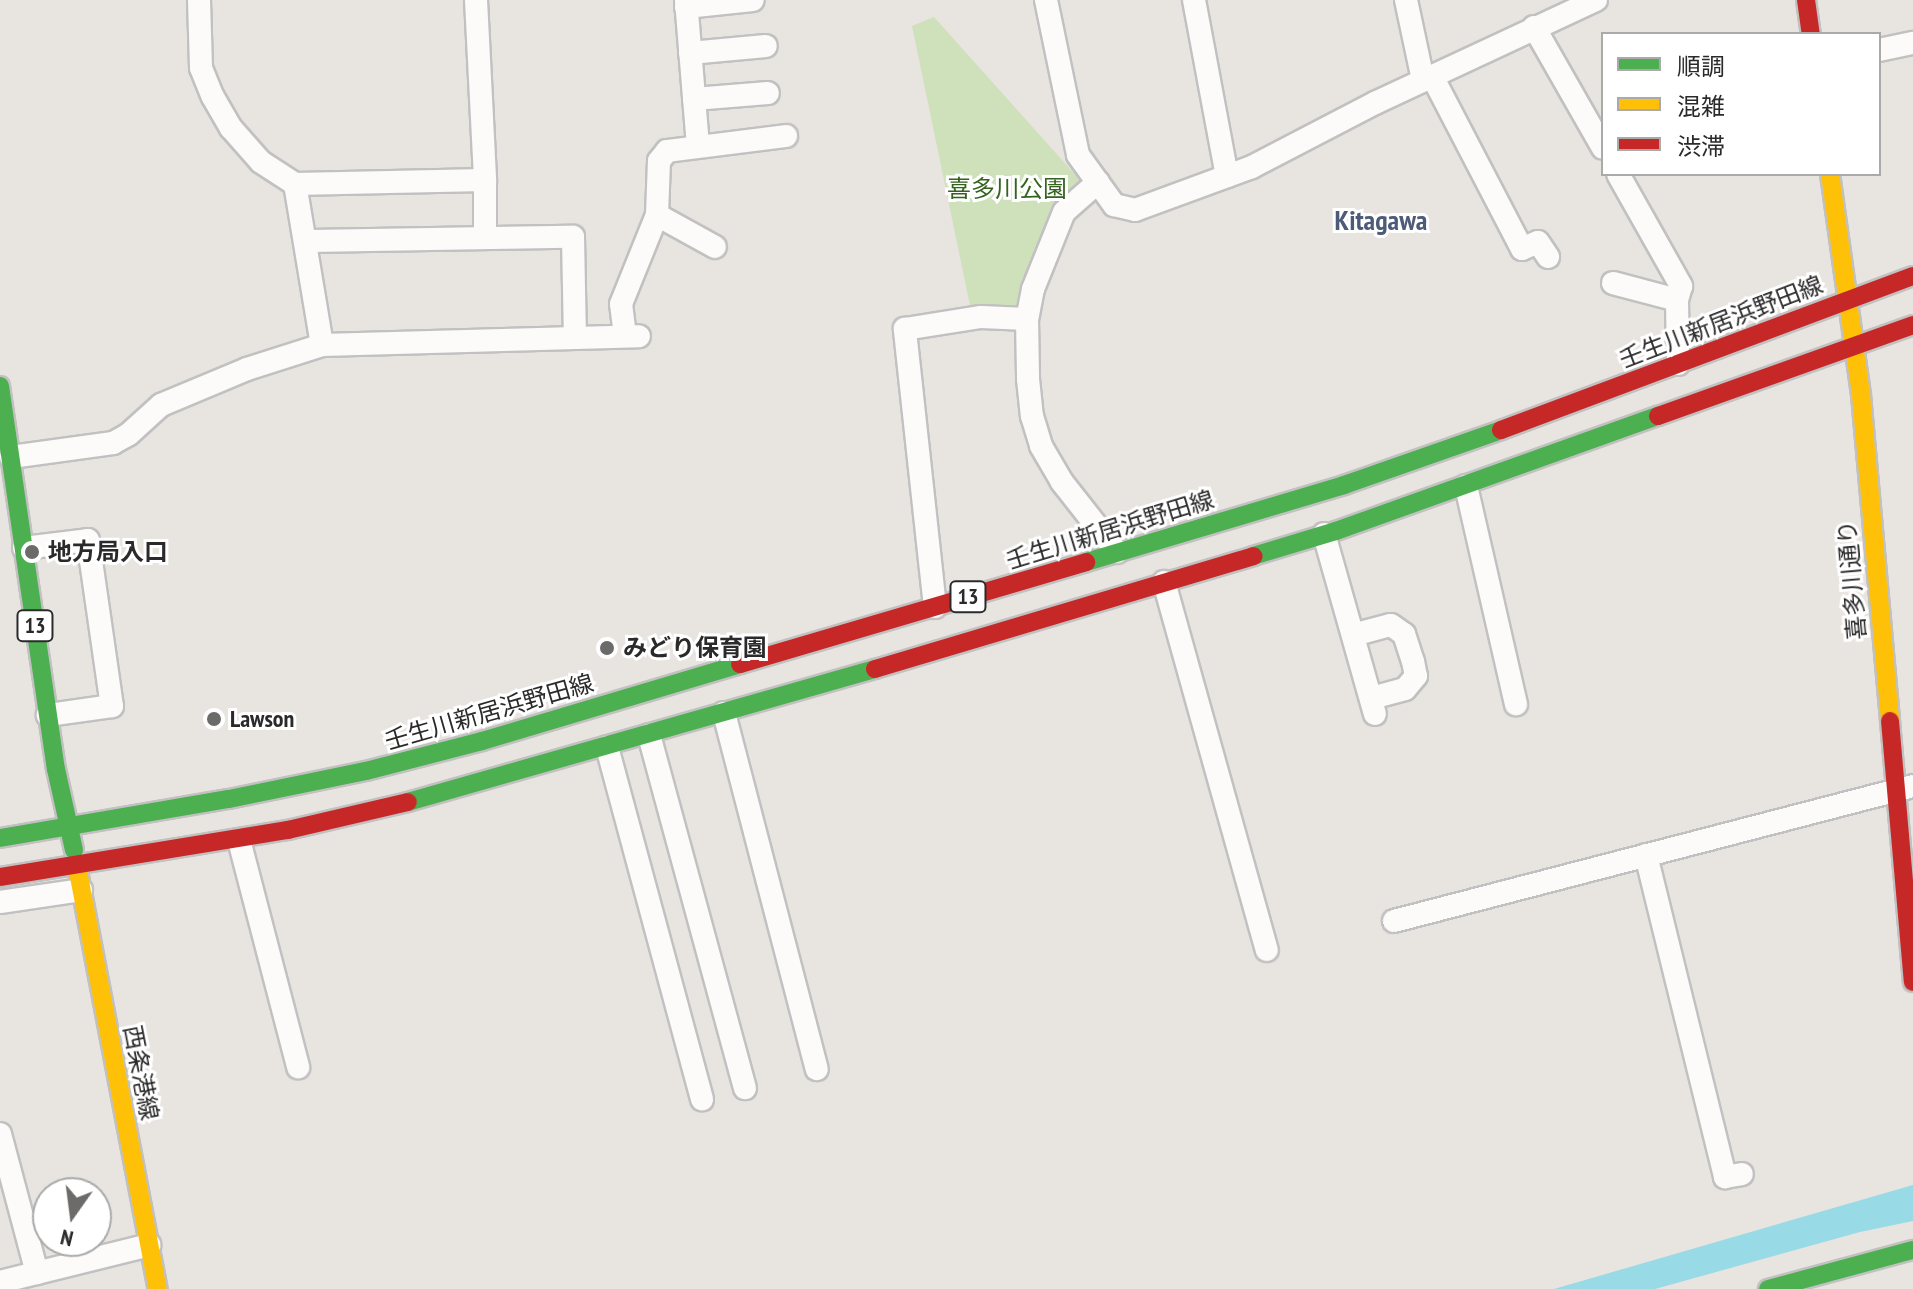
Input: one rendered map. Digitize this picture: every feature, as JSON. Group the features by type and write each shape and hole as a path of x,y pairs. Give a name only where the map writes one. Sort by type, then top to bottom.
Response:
{"main road":[{"path":"1806,0 1811,32"},
{"name":"喜多川通り","path":"1830,176 1861,395 1904,788 1913,982"},
{"name":"壬生川新居浜野田線","path":"0,838 366,771 482,741 1117,552 1468,443 1913,276"},
{"name":"13","path":"0,877 239,840 406,803 649,735 1324,534 1913,325"},
{"name":"13","path":"0,386 8,468 24,548 48,715 77,866"},
{"name":"西条港線","path":"77,866 158,1289"},
{"path":"1768,1289 1913,1250"}],"street":[{"path":"199,0 201,68 213,97 231,128 261,162 295,184 485,180"},
{"path":"476,0 485,238"},
{"path":"698,146 686,4 753,0"},
{"path":"1046,0 1078,155 1114,205 1135,210 1296,146 1428,78 1596,0"},
{"path":"1194,0 1227,176"},
{"path":"1406,0 1428,78 1522,249 1538,242 1548,257"},
{"path":"1534,27 1601,144"},
{"path":"1881,50 1913,43"},
{"path":"690,53 766,46"},
{"path":"694,99 768,93"},
{"path":"8,468 113,443 129,434 161,405 247,369 322,345 632,336 621,304 657,215 659,161 667,151 786,136"},
{"path":"1619,176 1681,286 1677,300 1678,364"},
{"path":"1098,182 1064,212 1033,289 1027,319 1031,404 1041,446 1062,482 1117,552"},
{"path":"295,184 322,345"},
{"path":"657,215 715,247"},
{"path":"305,241 573,237 575,338"},
{"path":"1613,283 1677,300"},
{"path":"935,607 905,329 981,317 1027,319"},
{"path":"1466,486 1516,704"},
{"path":"1324,534 1373,706 1405,689 1416,676 1404,634 1391,625 1353,635"},
{"path":"24,548 88,540 93,570 112,706 48,715"},
{"path":"1164,582 1267,950"},
{"path":"724,713 817,1069"},
{"path":"649,735 745,1088"},
{"path":"607,747 702,1099"},
{"path":"1394,921 1904,788"},
{"path":"239,840 298,1067"},
{"path":"1646,855 1725,1177 1742,1174"},
{"path":"0,902 81,890"},
{"path":"0,1134 37,1273"},
{"path":"0,1282 150,1245"}],"green space":[{"name":"喜多川公園","path":"934,17 1088,189 1064,212 1027,319 973,320 912,26"}],"water":[{"path":"1913,1185 1913,1221 1860,1232 1655,1289 1554,1289"}],"traffic: fast":[{"path":"0,386 56,769 74,850"},
{"path":"1253,556 1336,531 1658,416"},
{"path":"1086,562 1344,485 1501,430"},
{"path":"0,838 229,799 366,771 482,741 740,664"},
{"path":"408,802 875,669"},
{"path":"1768,1289 1913,1250"}],"traffic: slow":[{"path":"1830,176 1861,395 1890,721"},
{"path":"77,866 158,1289"}],"traffic: jam":[{"path":"1806,0 1811,32"},
{"path":"1501,430 1913,276"},
{"path":"1658,416 1913,325"},
{"path":"875,669 1253,556"},
{"path":"740,664 1086,562"},
{"path":"1890,721 1913,982"},
{"path":"0,877 288,830 408,802"}],"place":[{"name":"地方局入口","path":"32,552"},
{"name":"みどり保育園","path":"607,648"},
{"name":"Lawson","path":"214,719"}],"district":[{"name":"Kitagawa","path":"1381,220"}]}
